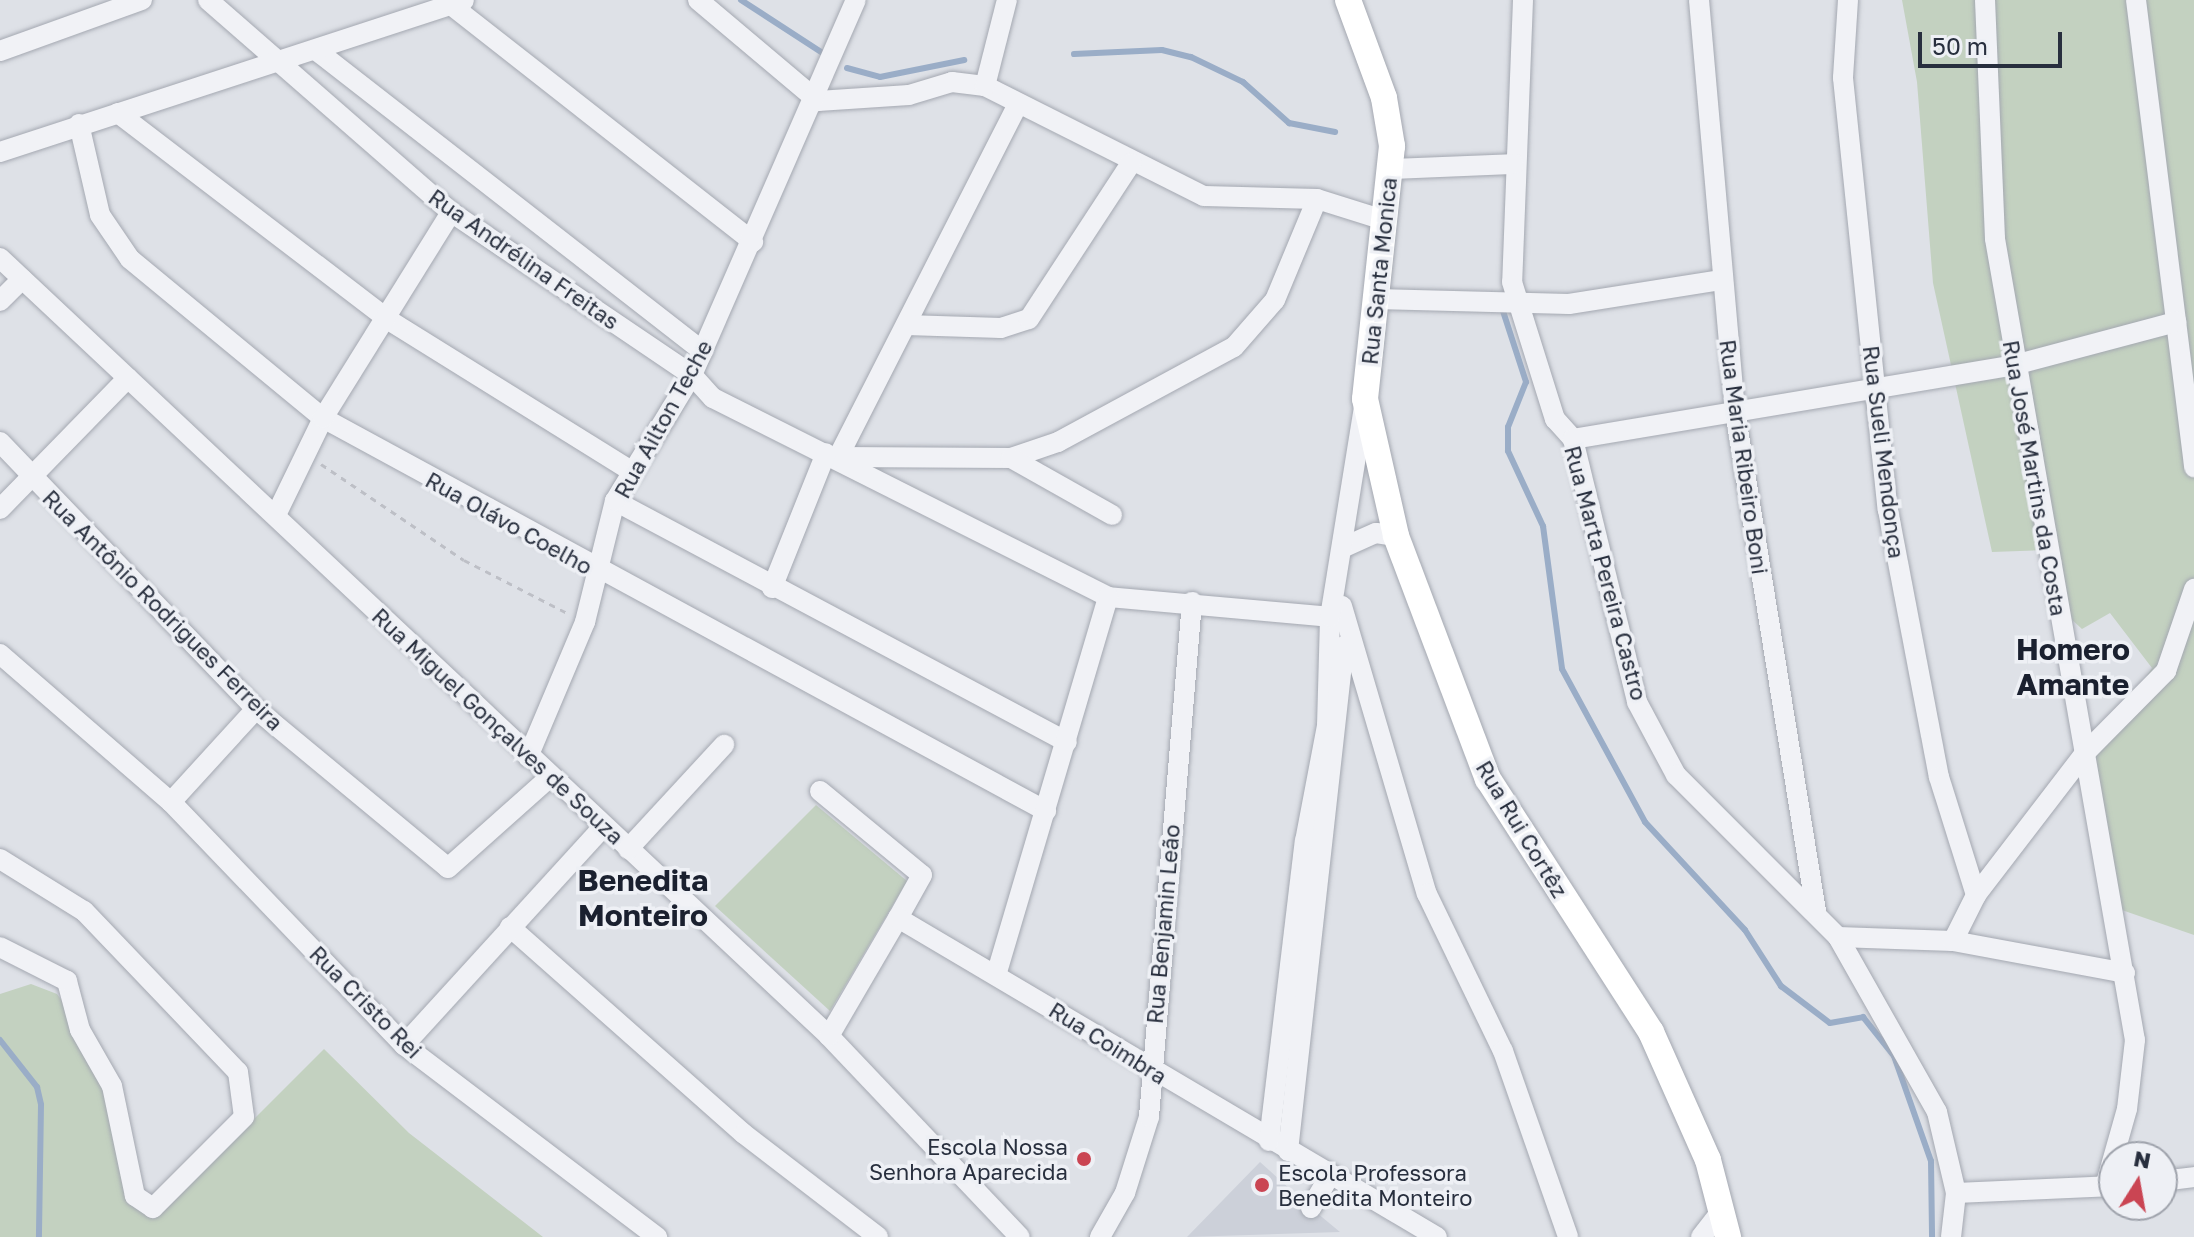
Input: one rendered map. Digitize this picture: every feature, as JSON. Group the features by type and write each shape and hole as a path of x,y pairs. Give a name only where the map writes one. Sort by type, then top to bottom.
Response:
{"main road":[{"name":"Rua Santa Monica","path":"1348,0 1384,98 1390,169 1365,399"},
{"name":"Rua Rui Cortêz","path":"1365,399 1396,536 1488,779 1651,1032 1686,1102 1728,1237"}],"street":[{"path":"0,51 142,0"},
{"name":"Rua Andrélina Freitas","path":"208,0 278,65 451,212 692,375 713,398 832,455 1108,597 1192,602 1340,622"},
{"path":"698,0 818,101 909,95 952,82 985,86 1131,163 1204,196 1317,199 1384,220"},
{"name":"Rua Ailton Teche","path":"528,757 585,622 615,501 692,375 818,101 856,0"},
{"path":"985,86 1007,0"},
{"name":"Rua Marta Pereira Castro","path":"1523,0 1514,164 1512,282 1523,305 1555,419 1573,439 1637,702 1676,775 1816,911 1838,937 1937,1112 1956,1193 1951,1237"},
{"name":"Rua Maria Ribeiro Boni","path":"1699,0 1720,280 1735,411 1816,911"},
{"name":"Rua Sueli Mendonça","path":"1848,0 1843,78 1888,510 1939,777 1976,895"},
{"name":"Rua José Martins da Costa","path":"1985,0 1995,239 2014,365 2135,1040 2120,1141"},
{"path":"2136,0 2194,467"},
{"path":"0,152 79,124 278,65 458,2 753,242"},
{"name":"Rua Andrélina Freitas","path":"317,51 703,351"},
{"path":"772,588 832,455 906,325 1018,104"},
{"path":"118,113 387,319 633,472"},
{"name":"Rua Olávo Coelho","path":"79,124 100,215 130,259 323,418 597,571 1046,811"},
{"path":"906,325 1001,328 1029,319 1131,163"},
{"path":"1390,169 1514,164"},
{"path":"832,455 1011,458 1058,442 1234,347 1275,300 1317,199"},
{"path":"276,515 323,418 451,212"},
{"name":"Rua Miguel Gonçalves de Souza","path":"0,258 276,515 528,757 829,1036 1020,1237"},
{"path":"0,301 22,279"},
{"path":"1376,299 1523,305 1720,280"},
{"path":"1573,439 2014,365 2176,322"},
{"path":"0,509 128,378"},
{"name":"Rua Santa Monica","path":"1340,622 1338,581 1365,399"},
{"name":"Rua Antônio Rodrigues Ferreira","path":"0,442 31,478 256,709 448,868 550,777"},
{"path":"1011,458 1112,515"},
{"path":"615,501 772,588 1067,742"},
{"path":"1342,548 1376,533 1396,536"},
{"path":"1953,941 1976,895 2084,754 2166,671 2194,589"},
{"path":"997,972 1108,597"},
{"name":"Rua Benjamin Leão","path":"1100,1237 1142,1149 1192,602"},
{"path":"1288,1151 1293,1019 1313,842 1333,728 1340,622"},
{"path":"1340,622 1427,894 1503,1051 1568,1237"},
{"name":"Rua Cristo Rei","path":"0,654 171,802 404,1045 657,1237"},
{"path":"171,802 256,709"},
{"path":"1333,728 1374,729"},
{"path":"628,849 724,745"},
{"path":"820,791 922,875 829,1036"},
{"path":"404,1045 603,827"},
{"path":"0,859 84,911 238,1072 244,1117 153,1208 135,1196 112,1086 80,1030 67,981 0,947"},
{"name":"Rua Coimbra","path":"898,918 997,972 1150,1070 1329,1177 1437,1237"},
{"path":"510,927 744,1134 878,1237"},
{"path":"1838,937 1953,941 2125,973"},
{"path":"1269,1141 1293,1019"},
{"path":"1311,1208 1329,1177"},
{"path":"1956,1193 2098,1187"},
{"path":"1701,1237 1721,1211"}],"path":[{"path":"306,455 464,560 585,622"}],"shaded area":[{"name":"Escola Professora Benedita Monteiro","path":"1260,1162 1311,1208 1340,1232 1187,1237"}],"green space":[{"path":"1902,0 2194,0 2194,935 2116,908 2091,758 2152,668 2110,613 2082,629 2070,618 2048,550 1992,552 1933,283 1917,82"},
{"path":"816,805 907,881 830,1011 715,906"},
{"path":"31,984 57,994 76,1020 113,1099 137,1209 154,1219 324,1049 409,1133 543,1237 0,1237 0,994"}],"waterway":[{"path":"741,0 821,52"},
{"path":"1074,54 1162,50 1191,57 1243,82 1289,123 1335,132"},
{"path":"847,68 880,77 964,60"},
{"path":"1502,308 1526,382 1508,427 1508,451 1543,526 1562,669 1645,822 1745,930 1781,986 1830,1023 1863,1017 1894,1056 1931,1161 1932,1237"},
{"path":"0,1040 37,1087 41,1105 39,1237"}],"place":[{"name":"Escola Nossa Senhora Aparecida","path":"1084,1159"},
{"name":"Escola Professora Benedita Monteiro","path":"1262,1185"}],"district":[{"name":"Homero Amante","path":"2073,666"},
{"name":"Benedita Monteiro","path":"643,897"}]}
